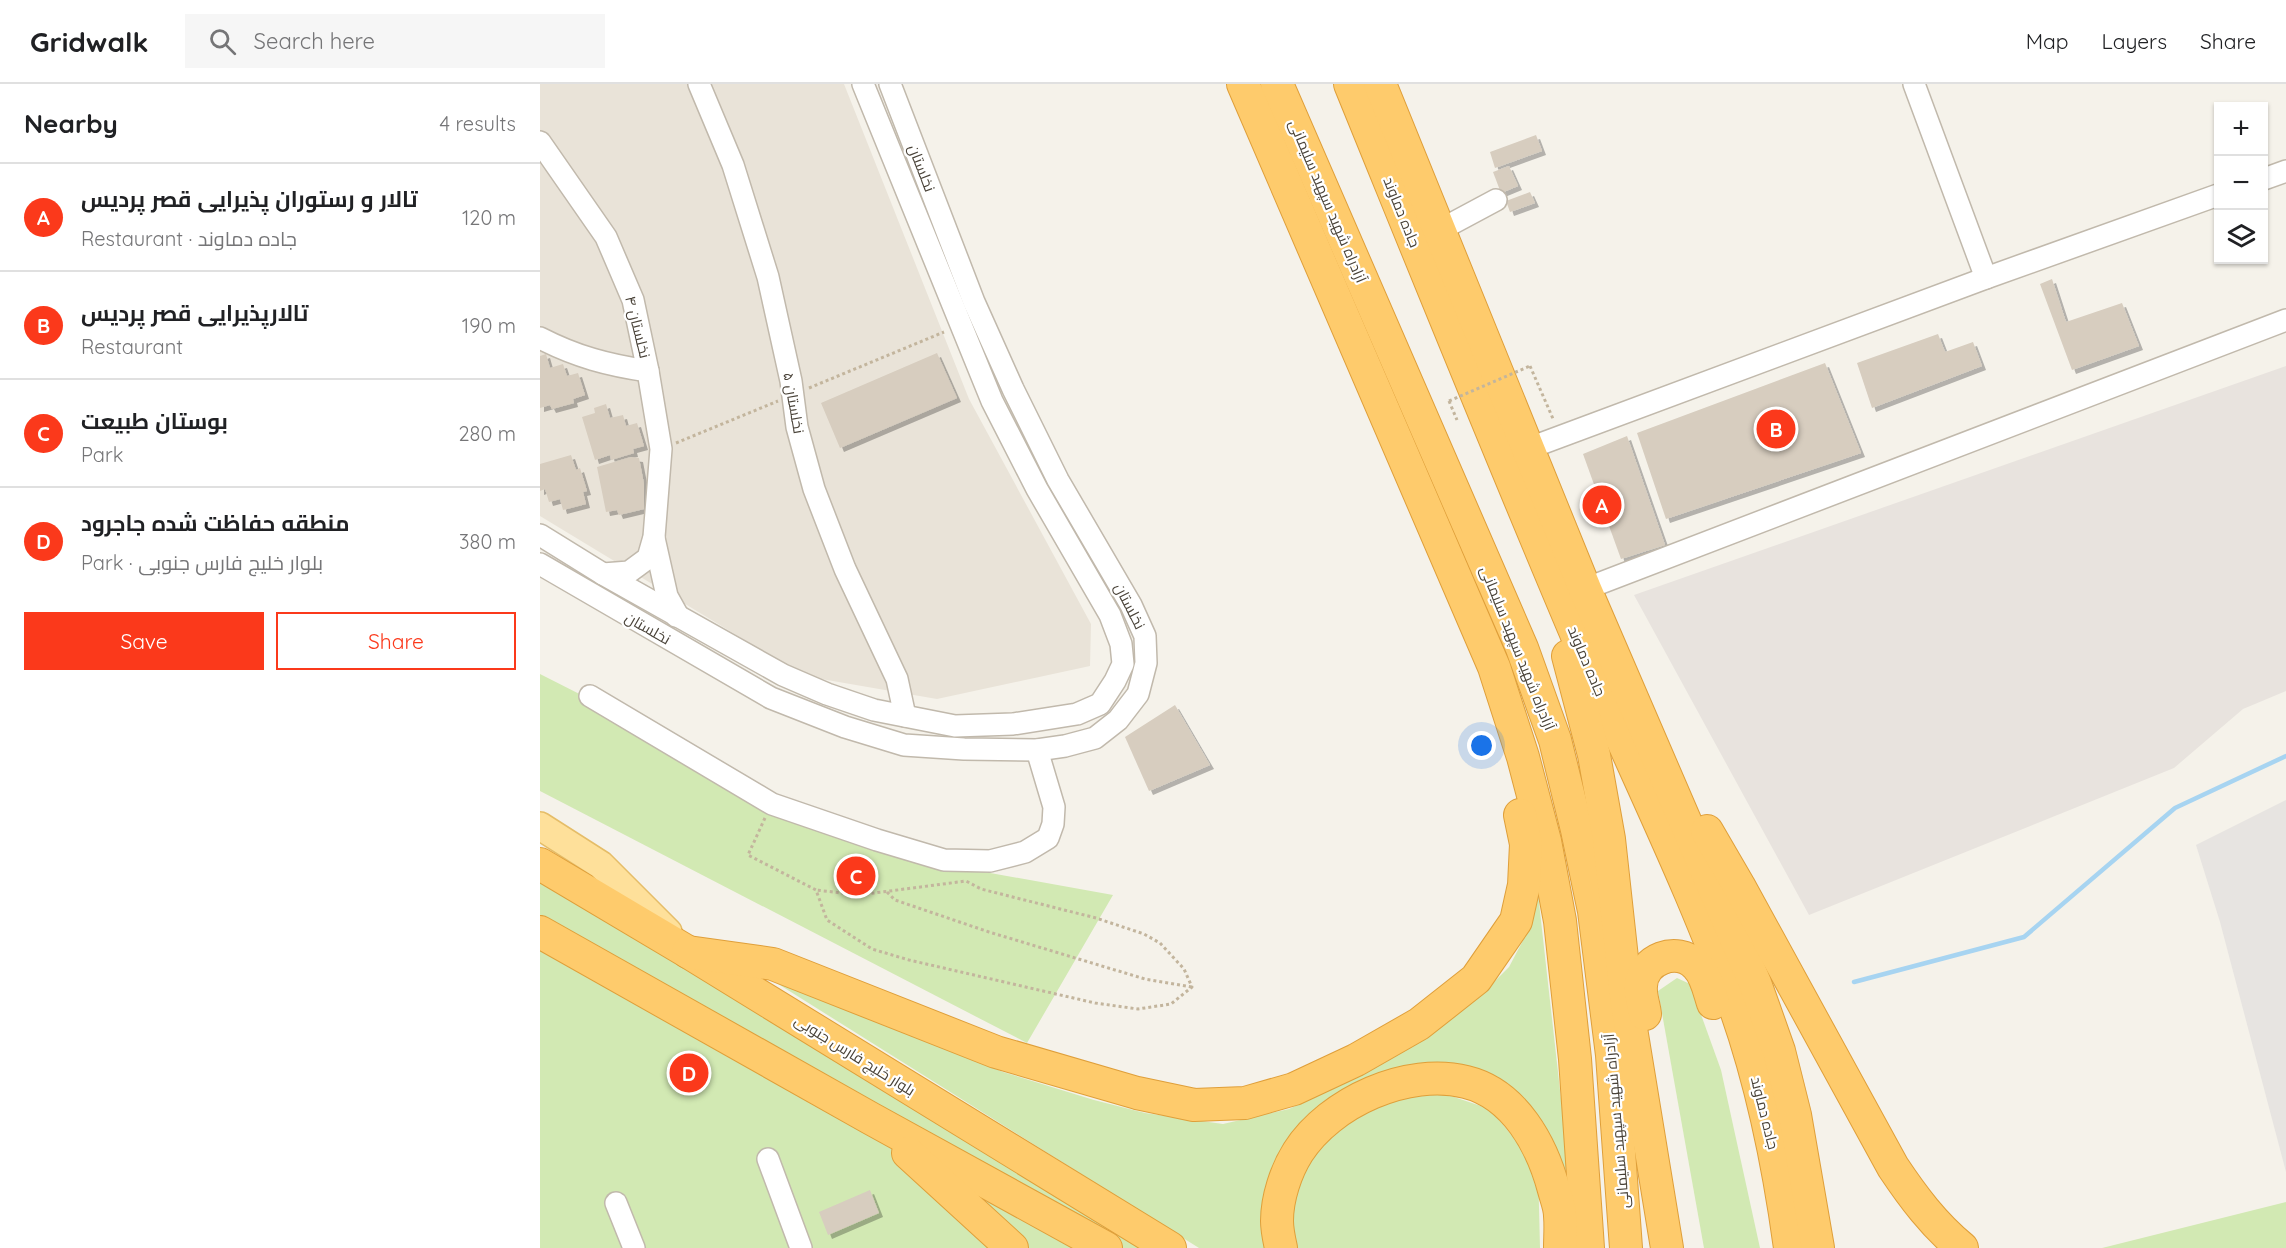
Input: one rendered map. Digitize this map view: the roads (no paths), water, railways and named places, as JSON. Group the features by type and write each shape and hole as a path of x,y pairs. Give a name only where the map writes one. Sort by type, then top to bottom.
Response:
{"highway":[{"name":"آزادراه شهید سپهبد سلیمانی","path":"1243,84 1494,667 1523,757 1545,841 1560,921 1575,1059 1587,1244"},
{"name":"آزادراه شهید سپهبد سلیمانی","path":"1277,84 1522,648 1555,740 1594,911 1612,1055 1626,1247"},
{"name":"جاده دماوند","path":"1350,84 1526,517 1623,744 1699,912 1737,1012 1768,1115 1782,1190 1789,1248"},
{"name":"جاده دماوند","path":"1380,84 1585,589 1755,983 1779,1051 1795,1115 1818,1248"},
{"path":"1526,517 1570,664 1593,755 1609,839 1627,1004 1667,1248"},
{"path":"688,952 773,964 996,1052 1137,1093 1194,1105 1245,1103 1294,1089 1356,1060 1419,1024 1476,979 1516,921 1524,885 1526,844 1506,750 1494,667"},
{"path":"1642,723 1739,886 1893,1167 1916,1202 1962,1248"},
{"name":"بلوار خلیج فارس جنوبی","path":"540,864 688,952 1170,1248"},
{"path":"540,932 1106,1248"},
{"path":"1689,1248 1641,986 1644,974 1652,964 1662,957 1675,956 1687,958 1704,976 1746,1096 1789,1248"},
{"path":"1281,1248 1277,1221 1282,1187 1298,1152 1324,1122 1356,1101 1391,1085 1429,1078 1467,1082 1499,1098 1525,1124 1546,1161 1560,1214 1560,1248"},
{"path":"870,1118 1012,1248"}],"main road":[{"path":"540,826 601,865 688,952"}],"street":[{"name":"نخلستان ۵","path":"699,84 733,165 765,267 798,427 814,489 845,569 897,679 905,716"},
{"name":"نخلستان","path":"540,536 783,675 873,710 955,726 1013,724 1077,714 1100,704 1123,664 1121,644 1110,615 1037,489 992,401 863,84"},
{"name":"نخلستان","path":"540,564 771,698 844,728 904,745 1037,750 1065,746 1095,738 1118,720 1138,693 1146,663 1145,636 1131,605 1058,480 1013,389 974,302 890,84"},
{"path":"1914,84 1986,278"},
{"name":"نخلستان ۴","path":"540,142 606,237 633,300 661,449 654,537"},
{"path":"2268,178 2286,171"},
{"path":"1527,449 1986,278 2214,196"},
{"path":"1440,230 1496,200"},
{"path":"1585,589 2286,320"},
{"path":"540,338 568,353 607,365 648,371"},
{"path":"603,574 629,572 648,558 654,537"},
{"path":"654,537 667,596 677,614 664,638"},
{"path":"590,696 772,804 944,860 990,861 1025,852 1048,838 1053,824 1054,807 1037,750"},
{"path":"768,1160 801,1248"},
{"path":"616,1203 634,1248"}],"waterway":[{"path":"1854,982 2024,937 2175,808 2286,756"}],"place":[{"name":"تالارپذیرایی قصر پردیس","path":"1776,429"},
{"name":"تالار و رستوران پذیرایی قصر پردیس","path":"1602,505"},
{"name":"بوستان طبیعت","path":"856,876"},
{"name":"منطقه حفاظت شده جاجرود","path":"689,1073"}]}
